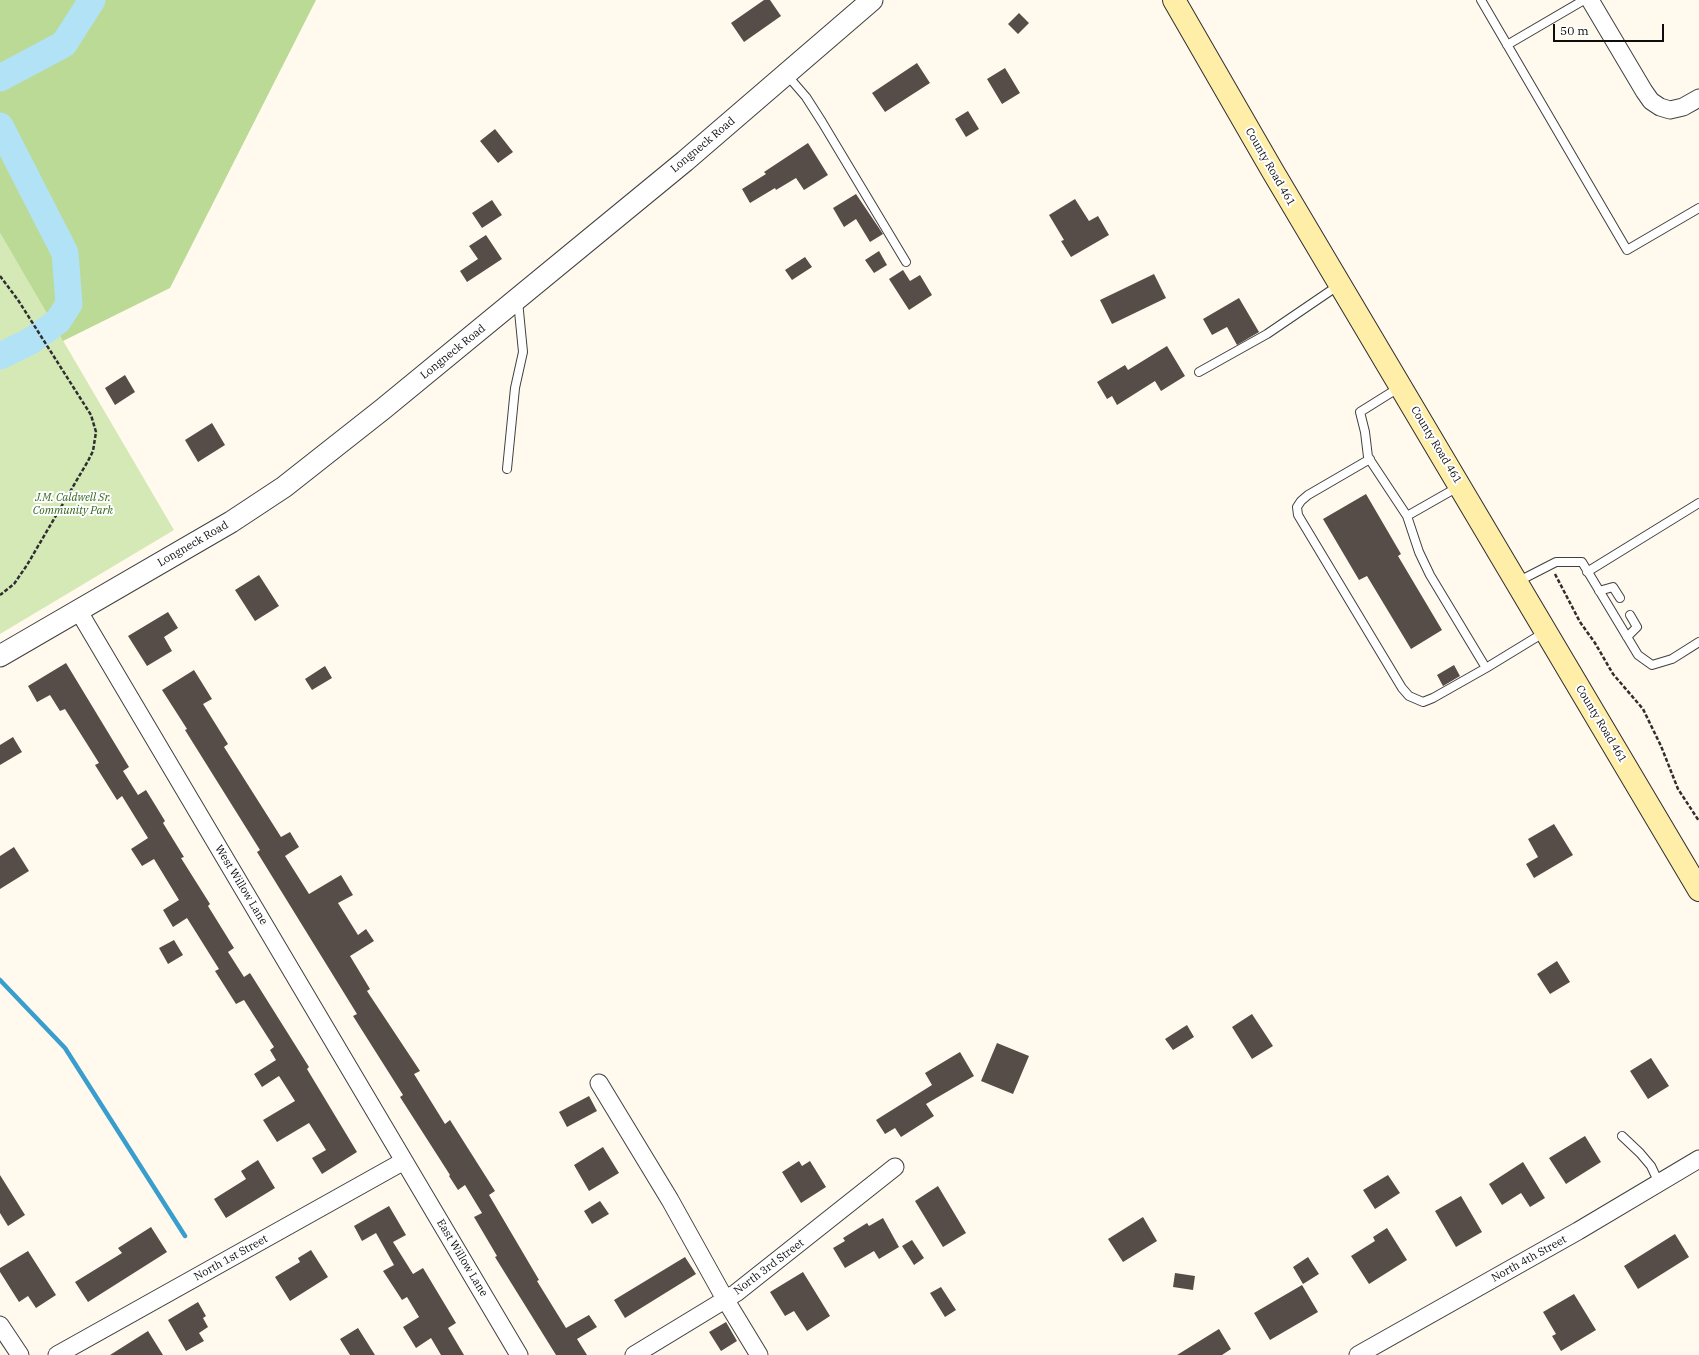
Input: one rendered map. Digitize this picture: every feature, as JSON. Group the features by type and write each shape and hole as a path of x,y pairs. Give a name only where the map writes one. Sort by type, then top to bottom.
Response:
{"main road":[{"name":"County Road 461","path":"1174,0 1400,387 1699,890"}],"street":[{"name":"Longneck Road","path":"0,656 231,522 274,494 354,432 518,298 787,75 872,0"},
{"path":"1590,0 1651,101 1660,107 1670,110 1683,107 1699,98"},
{"name":"West Willow Lane","path":"78,610 404,1161"},
{"path":"599,1083 670,1200 725,1299 759,1355"},
{"name":"North 4th Street","path":"1358,1355 1578,1231 1699,1159"},
{"name":"North 1st Street","path":"57,1355 404,1161"},
{"name":"East Willow Lane","path":"404,1161 519,1355"},
{"name":"North 3rd Street","path":"634,1355 736,1293 895,1167"},
{"path":"0,1325 20,1355"}],"lane":[{"path":"1481,0 1627,250 1699,208"},
{"path":"1507,45 1584,0"},
{"path":"787,75 806,97 822,122 906,262"},
{"path":"1199,372 1267,334 1340,285"},
{"path":"507,469 515,388 523,352 518,298"},
{"path":"1400,387 1360,412 1370,459 1407,516 1419,552 1430,575 1486,668"},
{"path":"1370,459 1308,495 1297,507 1298,515 1402,688 1409,696 1423,702 1433,698 1546,632"},
{"path":"1407,516 1460,486"},
{"path":"1587,572 1699,503"},
{"path":"1516,582 1556,562 1582,562 1638,655 1652,665 1672,659 1699,642"},
{"path":"1599,591 1613,587 1620,598"},
{"path":"1627,637 1638,627 1630,615"},
{"path":"1622,1136 1651,1166 1659,1183"}],"path":[{"path":"0,276 35,326 91,415 96,432 93,451 88,461 27,565 14,584 0,595"},
{"path":"1550,565 1580,622 1595,643 1613,674 1642,710 1661,746 1678,789 1699,821"}],"green space":[{"path":"0,0 316,0 170,288 63,341 0,233"},
{"name":"J.M. Caldwell Sr. Community Park","path":"0,233 174,530 0,634"}],"building":[{"path":"764,0 770,0 781,16 744,42 731,23"},
{"path":"1019,13 1029,23 1018,34 1008,24"},
{"path":"917,63 930,83 885,112 872,93"},
{"path":"1005,68 1020,93 1002,104 987,79"},
{"path":"968,111 979,129 966,137 955,119"},
{"path":"495,129 513,152 498,163 480,141"},
{"path":"808,143 828,175 804,190 796,178 776,190 775,188 750,203 742,189 766,174 764,172"},
{"path":"856,194 883,234 870,242 856,219 844,227 833,208"},
{"path":"1075,199 1089,221 1098,216 1109,235 1071,257 1061,241 1064,240 1049,215"},
{"path":"492,200 502,215 482,228 472,213"},
{"path":"486,235 502,259 467,282 460,271 478,259 469,246"},
{"path":"879,251 887,265 874,273 865,260"},
{"path":"805,257 812,267 792,280 785,270"},
{"path":"903,270 910,281 920,275 932,295 909,310 889,279"},
{"path":"1154,274 1166,298 1112,324 1100,300"},
{"path":"1239,298 1259,332 1237,345 1227,327 1212,335 1203,319"},
{"path":"1167,346 1185,376 1161,391 1155,381 1117,405 1112,396 1107,399 1097,382 1125,365 1128,370"},
{"path":"125,375 135,392 115,405 105,388"},
{"path":"212,423 225,445 198,462 185,440"},
{"path":"1366,494 1401,554 1398,556 1442,630 1411,649 1367,576 1359,580 1323,519"},
{"path":"259,575 279,606 255,621 235,590"},
{"path":"168,612 178,628 164,637 172,651 147,666 128,636"},
{"path":"66,663 129,767 123,771 138,795 146,790 165,821 163,823 184,857 181,858 210,904 208,906 234,948 228,952 244,977 250,973 309,1067 307,1069 357,1152 322,1174 312,1158 326,1150 309,1123 277,1142 263,1120 295,1101 279,1076 262,1087 254,1074 276,1060 270,1050 274,1047 244,1000 236,1004 215,971 219,969 187,918 173,927 163,910 179,900 154,859 142,866 131,849 148,838 122,796 117,800 95,765 99,763 65,709 60,711 50,695 37,702 28,686"},
{"path":"1454,665 1460,676 1443,686 1437,675"},
{"path":"325,666 332,678 312,690 305,679"},
{"path":"194,670 212,699 203,704 228,744 224,747 281,837 290,832 299,847 285,856 309,894 341,875 353,895 338,903 358,935 366,929 374,941 350,956 370,989 367,991 420,1071 414,1074 445,1124 450,1120 495,1191 489,1195 539,1280 537,1281 566,1328 589,1315 597,1327 577,1339 587,1355 556,1355 495,1257 497,1256 474,1217 482,1213 465,1185 458,1190 400,1097 403,1095 353,1016 357,1014 257,852 260,850 185,730 187,729 162,690"},
{"path":"13,737 22,752 0,765 0,745"},
{"path":"1554,824 1573,855 1534,878 1526,864 1538,857 1528,839"},
{"path":"14,847 29,871 0,889 0,856"},
{"path":"174,940 183,955 168,964 159,948"},
{"path":"1557,961 1570,982 1550,994 1537,974"},
{"path":"1252,1014 1273,1046 1252,1059 1232,1027"},
{"path":"1187,1025 1194,1037 1173,1050 1165,1039"},
{"path":"997,1043 1029,1056 1013,1094 981,1081"},
{"path":"960,1052 974,1076 926,1104 934,1116 901,1137 895,1128 885,1134 876,1120 932,1085 925,1073"},
{"path":"1651,1058 1669,1086 1648,1099 1630,1071"},
{"path":"589,1096 597,1111 567,1127 559,1112"},
{"path":"1585,1136 1601,1162 1566,1184 1549,1158"},
{"path":"603,1147 619,1173 589,1191 574,1165"},
{"path":"258,1160 275,1188 226,1218 214,1199 246,1179 241,1171"},
{"path":"799,1161 802,1166 810,1161 826,1187 801,1203 782,1172"},
{"path":"1523,1162 1545,1198 1530,1207 1521,1193 1502,1205 1489,1184"},
{"path":"0,1175 25,1215 8,1226 0,1213"},
{"path":"1388,1175 1400,1193 1375,1209 1363,1190"},
{"path":"938,1186 966,1233 943,1247 915,1201"},
{"path":"1461,1196 1482,1232 1456,1247 1435,1211"},
{"path":"600,1201 609,1214 592,1224 584,1211"},
{"path":"389,1206 406,1235 393,1242 413,1274 423,1268 456,1323 448,1328 464,1355 441,1355 431,1338 416,1348 403,1327 419,1317 407,1297 402,1300 383,1271 394,1265 376,1233 362,1241 354,1226"},
{"path":"1143,1217 1157,1241 1123,1262 1108,1239"},
{"path":"883,1218 899,1247 879,1259 874,1251 845,1268 833,1248 845,1241 843,1238 867,1223 869,1226"},
{"path":"151,1227 167,1252 88,1302 75,1282 122,1253 118,1248"},
{"path":"1387,1228 1407,1260 1369,1284 1351,1256 1375,1241 1373,1237"},
{"path":"1675,1234 1689,1257 1638,1289 1624,1266"},
{"path":"912,1240 924,1258 914,1265 902,1246"},
{"path":"311,1250 328,1277 290,1301 275,1277 300,1262 298,1258"},
{"path":"28,1251 56,1295 36,1308 28,1296 19,1302 0,1272 0,1268"},
{"path":"685,1257 696,1274 625,1318 614,1300"},
{"path":"1308,1257 1319,1274 1303,1284 1293,1267"},
{"path":"803,1272 830,1316 807,1331 794,1311 785,1316 770,1292"},
{"path":"1175,1273 1195,1276 1193,1290 1173,1287"},
{"path":"1302,1285 1318,1312 1270,1340 1254,1313"},
{"path":"941,1287 956,1310 945,1317 930,1293"},
{"path":"1574,1294 1596,1330 1561,1351 1552,1336 1556,1334 1543,1312"},
{"path":"198,1302 206,1316 203,1318 208,1327 199,1333 204,1341 186,1351 168,1320"},
{"path":"726,1322 737,1341 721,1351 709,1332"},
{"path":"358,1328 375,1355 350,1355 340,1339"},
{"path":"1219,1329 1231,1349 1222,1355 1177,1355"},
{"path":"148,1331 163,1355 110,1355"}],"waterway":[{"path":"0,78 64,44 92,0"},
{"path":"0,126 65,253 69,304 58,321 31,341 0,356"},
{"path":"0,980 65,1048 185,1236"}]}
